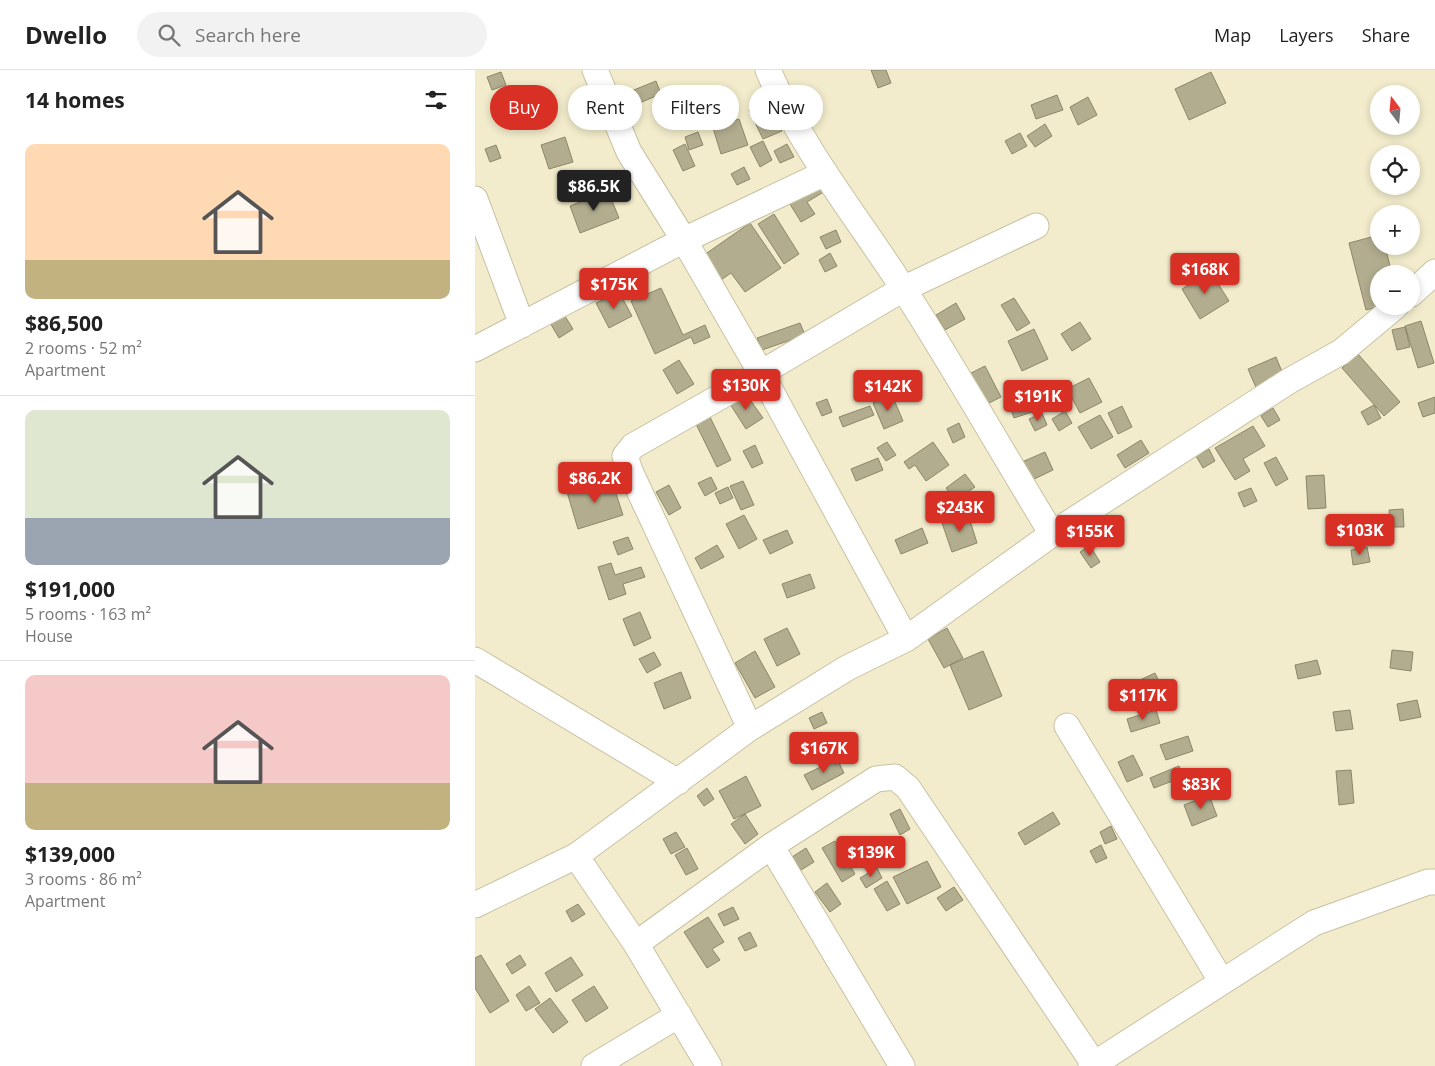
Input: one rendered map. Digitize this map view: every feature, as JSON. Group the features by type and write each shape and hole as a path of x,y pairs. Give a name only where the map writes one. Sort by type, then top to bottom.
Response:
{"street":[{"path":"595,70 629,152 684,240 761,373 906,638"},
{"path":"768,70 778,95 825,173 903,289 1051,534"},
{"path":"475,349 684,240 825,173"},
{"path":"475,199 522,325"},
{"path":"750,728 630,472 625,456 633,446 903,289 1036,226"},
{"path":"1420,286 1435,272"},
{"path":"475,905 576,856 750,728 847,668 906,638 1051,534 1289,381 1341,352 1385,315"},
{"path":"475,660 677,782"},
{"path":"1067,726 1221,982"},
{"path":"637,944 771,846 876,779 895,777 908,788 1092,1065 1314,923 1428,882 1435,882"},
{"path":"771,846 902,1066"},
{"path":"576,856 637,944 709,1066"},
{"path":"594,1066 679,1015"}],"building":[{"path":"871,70 886,70 891,83 878,88"},
{"path":"501,72 506,85 490,85 487,77"},
{"path":"1211,72 1226,103 1189,120 1175,89"},
{"path":"656,81 658,85 652,85 652,98 642,102 642,87"},
{"path":"1057,95 1063,110 1036,119 1031,105"},
{"path":"1088,97 1097,115 1078,125 1070,107"},
{"path":"739,119 748,145 721,154 714,130 739,130"},
{"path":"1045,124 1052,136 1035,147 1027,136"},
{"path":"759,130 782,131 763,139"},
{"path":"698,132 703,145 689,150 685,137"},
{"path":"1020,133 1027,146 1012,154 1005,141"},
{"path":"565,137 573,162 549,169 541,145"},
{"path":"763,141 772,160 760,167 750,147"},
{"path":"685,144 695,166 683,171 673,150"},
{"path":"787,144 794,157 780,163 774,151"},
{"path":"496,145 501,158 490,162 485,149"},
{"path":"744,167 750,179 737,185 731,174"},
{"path":"818,176 827,190 807,202 815,214 801,222 785,196"},
{"path":"608,191 619,218 580,233 570,206"},
{"path":"774,214 799,254 784,264 758,224"},
{"path":"750,223 781,268 745,292 731,273 721,280 704,255"},
{"path":"836,230 841,242 826,249 820,237"},
{"path":"1370,237 1370,255 1387,255 1390,265 1370,265 1370,309 1366,310 1349,243"},
{"path":"830,253 837,266 825,272 819,260"},
{"path":"1210,271 1229,301 1200,319 1182,289"},
{"path":"661,288 683,335 705,325 710,337 694,344 691,337 655,354 631,301"},
{"path":"619,292 632,316 609,328 596,303"},
{"path":"1014,298 1030,323 1017,331 1001,305"},
{"path":"956,303 965,319 945,330 936,315"},
{"path":"563,313 573,329 559,338 549,321"},
{"path":"1421,321 1434,363 1418,368 1405,326"},
{"path":"1080,322 1091,339 1072,351 1061,334"},
{"path":"800,323 805,335 762,350 757,338"},
{"path":"1405,327 1410,347 1397,350 1392,330"},
{"path":"1034,329 1048,359 1022,371 1008,341"},
{"path":"1358,354 1400,402 1384,416 1342,368"},
{"path":"1276,357 1285,379 1258,392 1248,369"},
{"path":"679,360 694,384 677,394 663,370"},
{"path":"985,366 1001,397 985,405 969,374"},
{"path":"1089,378 1102,402 1080,413 1067,389"},
{"path":"746,394 763,418 746,429 730,404"},
{"path":"892,395 903,421 884,429 873,403"},
{"path":"1031,397 1035,411 1014,418 1009,405"},
{"path":"1435,397 1435,413 1423,417 1418,403"},
{"path":"827,399 832,412 822,416 816,403"},
{"path":"1374,405 1381,418 1368,425 1361,412"},
{"path":"870,406 874,415 843,427 839,417"},
{"path":"1122,406 1132,427 1118,434 1108,413"},
{"path":"1273,408 1280,420 1268,427 1261,416"},
{"path":"1065,411 1072,423 1059,431 1052,419"},
{"path":"1042,413 1047,425 1035,431 1029,419"},
{"path":"709,415 731,460 717,467 695,422"},
{"path":"1100,415 1113,437 1091,449 1078,427"},
{"path":"959,423 965,437 953,443 947,429"},
{"path":"1253,426 1265,446 1243,459 1250,471 1235,480 1215,448"},
{"path":"1141,440 1149,453 1125,468 1117,455"},
{"path":"887,442 896,455 886,461 877,448"},
{"path":"933,442 949,465 926,481 915,465 909,469 904,462"},
{"path":"755,445 763,463 752,468 743,451"},
{"path":"1209,449 1215,461 1203,468 1196,456"},
{"path":"1045,452 1053,470 1030,481 1022,462"},
{"path":"1276,457 1288,479 1276,486 1264,463"},
{"path":"878,458 883,470 856,481 851,469"},
{"path":"965,474 975,487 955,501 946,488"},
{"path":"1324,475 1326,508 1308,509 1306,476"},
{"path":"711,477 717,489 705,496 698,483"},
{"path":"611,478 623,515 578,529 567,492"},
{"path":"743,481 754,505 741,510 730,486"},
{"path":"669,485 681,508 669,515 656,492"},
{"path":"728,487 733,498 720,504 715,493"},
{"path":"1251,488 1257,501 1244,507 1238,493"},
{"path":"1403,509 1404,527 1390,527 1389,510"},
{"path":"968,514 977,543 952,552 942,523"},
{"path":"744,515 757,539 739,549 726,524"},
{"path":"922,528 928,543 901,554 895,540"},
{"path":"787,530 793,543 770,554 763,540"},
{"path":"628,537 633,549 618,555 613,542"},
{"path":"717,545 724,557 701,569 695,558"},
{"path":"1090,546 1100,562 1091,568 1080,552"},
{"path":"1367,547 1370,562 1353,565 1351,550"},
{"path":"611,563 615,575 641,567 645,577 623,584 626,594 609,600 598,567"},
{"path":"810,574 815,588 787,598 782,584"},
{"path":"640,612 651,638 634,646 623,619"},
{"path":"787,628 800,654 777,666 764,639"},
{"path":"947,628 963,658 944,668 928,639"},
{"path":"1392,650 1413,652 1411,671 1390,668"},
{"path":"755,651 775,687 755,698 735,663"},
{"path":"983,651 1002,696 969,710 950,665"},
{"path":"654,652 661,665 647,673 639,659"},
{"path":"1317,660 1321,674 1298,679 1295,665"},
{"path":"681,672 691,698 664,709 654,683"},
{"path":"1155,673 1165,694 1133,709 1123,688"},
{"path":"1417,700 1421,717 1400,721 1397,704"},
{"path":"1156,710 1160,723 1131,732 1127,719"},
{"path":"1350,710 1353,729 1336,731 1333,712"},
{"path":"822,712 827,723 814,729 809,718"},
{"path":"1188,736 1193,751 1166,760 1160,745"},
{"path":"1133,755 1143,775 1127,782 1118,762"},
{"path":"837,759 844,773 812,790 804,775"},
{"path":"1179,766 1183,777 1154,788 1150,778"},
{"path":"1351,770 1354,803 1339,805 1336,771"},
{"path":"746,776 761,806 734,819 719,791"},
{"path":"707,788 714,799 704,806 697,796"},
{"path":"1209,795 1217,816 1192,826 1184,805"},
{"path":"900,809 910,829 900,835 890,814"},
{"path":"1053,812 1060,824 1025,845 1018,833"},
{"path":"745,814 758,834 745,844 731,824"},
{"path":"1111,826 1117,839 1105,844 1100,832"},
{"path":"676,832 685,847 671,854 663,839"},
{"path":"835,841 855,874 842,882 822,848"},
{"path":"1101,845 1107,858 1096,863 1090,851"},
{"path":"687,848 698,869 686,875 675,855"},
{"path":"806,848 814,862 801,870 792,857"},
{"path":"927,861 941,887 907,904 893,877"},
{"path":"877,868 882,878 866,888 860,878"},
{"path":"887,881 900,904 887,911 874,889"},
{"path":"827,883 841,904 830,912 815,892"},
{"path":"954,887 963,900 946,911 937,898"},
{"path":"578,904 585,914 572,922 566,911"},
{"path":"733,907 739,919 724,926 718,914"},
{"path":"708,917 724,942 712,949 720,960 707,968 684,932"},
{"path":"750,932 757,946 745,951 738,938"},
{"path":"481,955 509,1001 490,1013 475,988 475,958"},
{"path":"520,955 526,965 512,974 506,964"},
{"path":"571,957 583,975 556,992 545,973"},
{"path":"529,986 540,1003 526,1011 516,995"},
{"path":"594,986 608,1008 586,1022 572,1000"},
{"path":"550,998 568,1022 553,1033 535,1009"}]}
